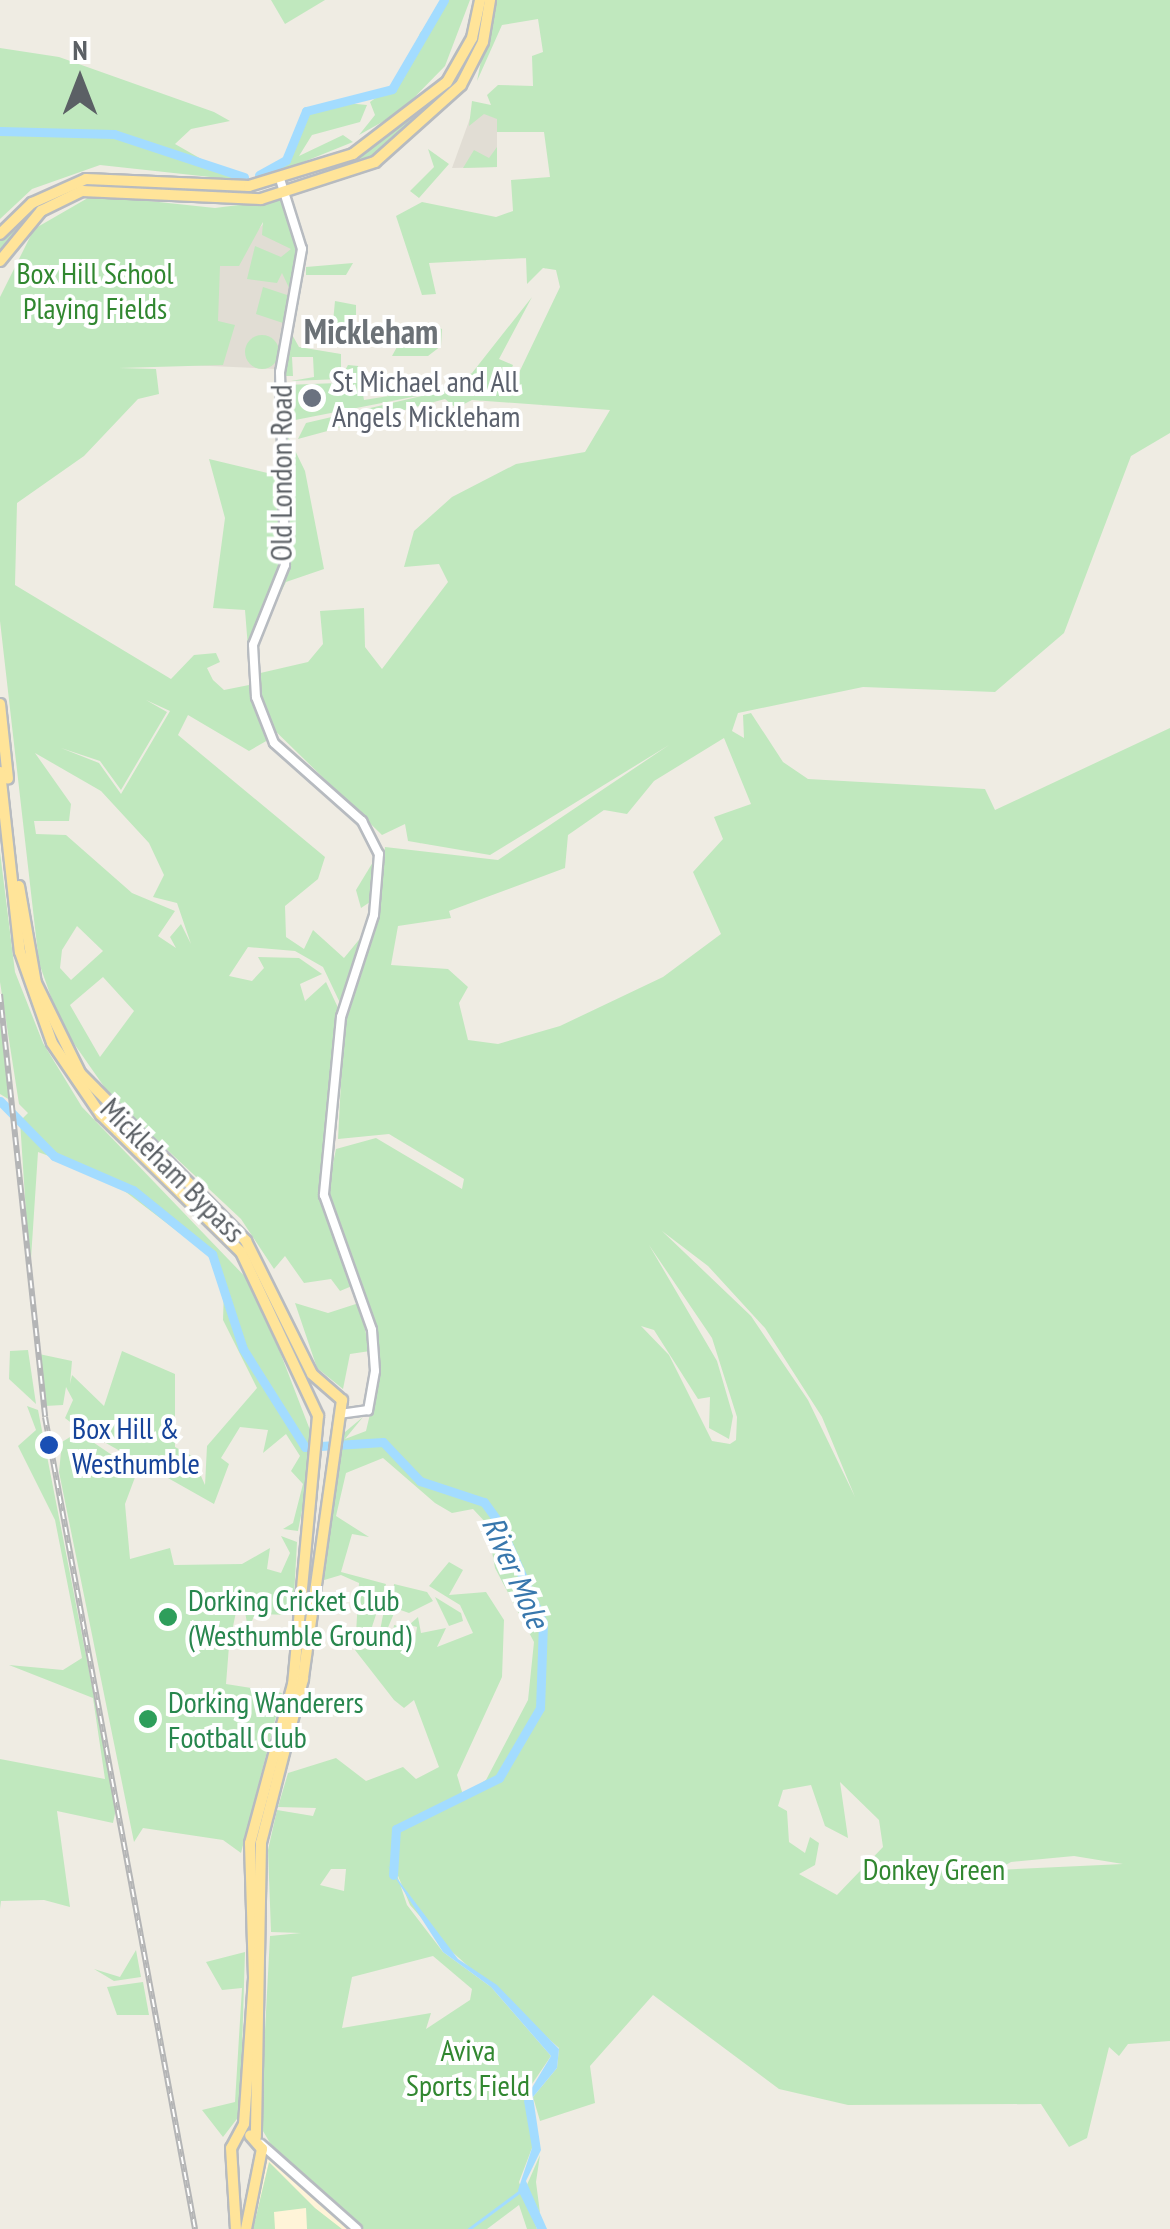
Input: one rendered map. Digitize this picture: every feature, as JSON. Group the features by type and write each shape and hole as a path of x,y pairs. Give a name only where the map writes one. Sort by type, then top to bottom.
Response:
{"highway":[{"path":"0,234 52,191 99,176 224,188 267,182 286,187 353,154 420,108 466,53 480,0"},
{"path":"0,261 41,212 82,191 312,189 376,162 430,120 476,58 490,0"},
{"name":"Mickleham Bypass","path":"0,704 24,926 56,1032 104,1104 246,1242 312,1374 330,1392"},
{"name":"Mickleham Bypass","path":"0,772 20,952 52,1043 102,1115 241,1252 317,1411"},
{"path":"246,2229 258,2141 261,1844 304,1679 325,1444 317,1411 330,1392 342,1400 325,1444"},
{"path":"317,1411 339,1416"},
{"path":"236,2229 237,2162 231,2148 239,2136 254,1978 250,1843 293,1684 323,1464"},
{"path":"239,2136 258,2141"},
{"path":"237,2162 257,2161"}],"main road":[{"name":"Old London Road","path":"286,187 302,249 280,372 286,565 258,626 253,670 274,743 362,820 378,851 374,915 342,1017 324,1195 375,1362 370,1400"},
{"path":"342,1400 356,1408 370,1400"},
{"path":"339,1416 365,1412 370,1400"},
{"path":"258,2141 357,2229"},
{"path":"257,2161 288,2170"}],"shaded area":[{"path":"473,110 497,110 497,167 452,168"},
{"path":"277,209 298,238 276,369 165,364 164,276 255,233"},
{"path":"267,2159 281,2165 349,2229 248,2229"}],"green space":[{"path":"271,0 325,0 285,24"},
{"path":"449,0 470,0 445,66 400,112 359,135 375,115 370,102 404,78 420,33"},
{"path":"493,0 1170,0 1170,433 1131,456 1064,633 995,692 863,687 738,713 732,731 744,738 743,715 751,713 783,762 808,779 985,789 995,810 1170,728 1170,2041 1128,2044 1119,2056 1109,2047 1087,2138 1069,2147 1041,2104 848,2105 779,2089 653,1995 590,2066 595,2103 540,2121 533,2097 557,2068 559,2048 449,1949 410,1905 394,1866 407,1905 443,1952 491,1987 551,2056 532,2084 532,2148 519,2182 537,2229 527,2229 519,2205 487,2229 362,2229 276,2153 260,2126 270,1936 301,1933 271,1932 268,1850 277,1810 313,1816 316,1808 278,1807 288,1773 336,1758 366,1781 403,1767 416,1779 439,1767 414,1700 404,1708 394,1700 355,1650 359,1583 341,1575 321,1581 339,1437 363,1417 345,1439 366,1431 379,1376 375,1327 328,1188 336,1149 376,1138 462,1189 464,1179 389,1134 338,1139 345,1005 377,922 385,847 498,860 669,745 490,855 408,841 405,824 382,835 263,719 256,674 308,662 323,644 320,611 364,608 365,647 382,669 448,582 439,564 404,567 414,531 452,497 516,464 585,452 610,410 472,400 456,408 445,399 298,439 306,423 443,391 285,422 285,385 338,383 348,365 358,366 364,400 450,386 472,373 532,297 499,359 513,365 507,380 515,381 560,287 556,270 543,268 527,284 526,258 429,263 436,294 422,295 396,216 422,202 496,217 513,211 511,180 550,177 544,132 497,132 497,119 484,114 469,126 472,101 491,105 487,95 498,85 533,86 532,56 543,52 538,19 502,25 477,81","holes":["724,738 751,804 714,817 723,839 693,872 721,934 663,977 560,1026 498,1044 468,1040 459,1003 468,987 448,969 391,965 398,926 451,918 449,911 565,868 568,835 604,810 627,814 654,781","662,1231 708,1266 765,1328 822,1417 855,1497 808,1400 751,1316","649,1245 712,1338 737,1417 736,1440 730,1444 712,1441 669,1355 641,1326 654,1330 698,1399 710,1397 709,1428 729,1439 733,1416 717,1361","383,1458 435,1503 452,1513 473,1509 487,1524 495,1568 534,1642 528,1700 486,1780 463,1795 457,1775 502,1677 504,1620 486,1592 449,1595 463,1570 449,1562 429,1586 460,1605 473,1633 437,1647 446,1628 421,1633 418,1617 409,1625 417,1627 414,1645 405,1645 408,1628 394,1625 392,1639 384,1637 395,1611 384,1610 378,1641 368,1639 386,1584 341,1572 352,1534 369,1537 336,1516 346,1473","840,1782 879,1820 883,1847 837,1895 799,1874 815,1865 819,1843 810,1837 805,1853 789,1842 787,1811 778,1806 783,1790 811,1785 825,1826 848,1838","1074,1856 1123,1864 997,1870 1011,1862","331,1869 346,1869 344,1891 320,1885","433,1956 472,1989 470,2000 426,2029 431,2013 342,2028 352,1977"]},
{"path":"0,48 59,57 214,112 230,121 191,129 175,144 238,180 100,165 32,189 0,219"},
{"path":"336,102 367,105 360,122 312,135 299,156 343,135 353,142 276,173 309,114"},
{"path":"427,105 433,111 361,167 291,186 367,150"},
{"path":"497,147 497,167 463,168 474,150 489,158"},
{"path":"428,149 449,164 419,198 410,191 434,167"},
{"path":"139,179 218,193 281,188 203,195 96,185 27,220 0,257 0,238 24,212 79,183"},
{"name":"Box Hill School Playing Fields","path":"93,195 215,208 286,199 300,248 290,290 282,273 277,283 247,279 255,246 281,257 291,249 262,235 263,222 239,266 220,266 218,321 235,325 223,365 119,368 156,369 159,394 138,399 84,456 17,503 15,585 171,679 194,655 216,653 220,662 207,668 213,680 224,690 249,685 268,740 249,751 188,715 178,735 325,857 318,879 285,906 286,937 304,949 313,930 344,958 367,930 341,1005 323,967 295,951 248,947 229,976 252,981 264,968 258,957 299,958 322,974 300,984 305,1001 326,982 340,1012 321,1197 352,1286 340,1291 331,1279 304,1283 285,1256 274,1269 241,1219 112,1098 61,1025 39,963 0,621 0,297 34,229","holes":["146,700 170,711 121,794 99,763 61,748 100,761 121,790 167,712","35,753 101,791 149,843 164,875 153,897 177,903 191,944 181,924 170,937 176,948 158,936 175,911 132,893 66,835 36,834 34,821 69,821 71,804","77,926 103,951 71,980 60,968 62,950","103,977 134,1011 100,1057 70,1005"]},
{"path":"353,263 346,275 306,275 306,267"},
{"path":"263,287 290,296 286,324 256,314"},
{"path":"335,301 356,305 356,333 333,322"},
{"path":"428,323 442,329 441,346 428,356 392,356 404,334 414,342"},
{"path":"290,331 299,347 341,354 341,379 291,381 314,377 313,357 292,357 293,376 283,376"},
{"path":"262,335 274,340 279,352 274,364 262,369 250,364 245,352 250,340"},
{"path":"286,432 305,471 324,569 286,582 276,602 289,557"},
{"path":"209,459 284,477 283,564 248,648 245,610 213,608 225,518"},
{"path":"0,852 15,972 43,1043 82,1107 255,1287 315,1443 298,1531 283,1529 293,1523 303,1484 291,1471 300,1456 286,1434 263,1453 268,1430 240,1427 221,1458 229,1464 214,1504 65,1418 73,1400 66,1387 63,1405 45,1406 39,1354 72,1361 70,1384 72,1375 104,1406 122,1351 175,1374 175,1447 192,1456 205,1485 207,1446 257,1388 223,1320 224,1290 210,1256 106,1177 38,1152 30,1274 20,1121 28,1113 19,1104 0,982"},
{"path":"373,862 370,902 361,908 356,890"},
{"path":"0,1021 3,1043 10,1100 0,1094"},
{"path":"295,1303 328,1313 359,1303 370,1351 350,1354 343,1389 317,1368"},
{"path":"28,1350 36,1404 9,1379 10,1351"},
{"path":"27,1406 38,1410 116,1809 113,1823 57,1811 70,1907 44,1900 1,1901 0,1909 0,1759 105,1779 93,1698 9,1665 63,1670 82,1658 55,1520 18,1446 36,1430"},
{"path":"78,1432 137,1472 125,1504 130,1559 170,1548 174,1565 242,1564 270,1548 267,1569 281,1573 290,1553 281,1536 297,1542 293,1615 255,1614 248,1630 245,1611 236,1612 229,1646 226,1684 282,1693 241,1853 223,1840 143,1828 134,1842 59,1472 62,1442"},
{"path":"394,1584 427,1592 433,1601 409,1613 392,1607"},
{"path":"435,1597 461,1613 463,1621 449,1626"},
{"path":"136,1950 141,1977 114,1981 94,1969 120,1977"},
{"path":"245,1952 240,2115 223,2137 202,2110 235,2102 242,1988 222,1990 206,1962"},
{"path":"143,1982 149,2015 117,2015 107,1987"},
{"path":"540,2155 536,2182 540,2213 526,2187"},
{"path":"269,2162 342,2229 307,2229 306,2208 274,2212 275,2229 253,2229"}],"water":[{"path":"387,1865 458,1959 497,1985 559,2049 557,2068 533,2097 541,2150 526,2181 547,2229 537,2229 518,2190 532,2148 524,2101 551,2056 491,1987 443,1952"}],"waterway":[{"name":"River Mole","path":"259,175 286,160 306,111 392,89 444,0"},
{"name":"River Mole","path":"0,131 114,134 244,177"},
{"name":"River Mole","path":"0,1101 54,1156 133,1190 212,1254 243,1349 305,1447 383,1442 420,1481 484,1502 498,1521 543,1623 540,1708 499,1778 396,1829 393,1875"},
{"path":"469,2229 519,2192"}],"railway":[{"path":"0,994 45,1417 195,2229"}],"place":[{"name":"St Michael and All Angels Mickleham","path":"312,398"},
{"name":"Box Hill & Westhumble","path":"49,1445"},
{"name":"Dorking Cricket Club (Westhumble Ground)","path":"168,1617"},
{"name":"Dorking Wanderers Football Club","path":"148,1719"}],"district":[{"name":"Mickleham","path":"371,331"}],"park label":[{"name":"Donkey Green","path":"934,1869"},
{"name":"Aviva Sports Field","path":"468,2067"}]}
